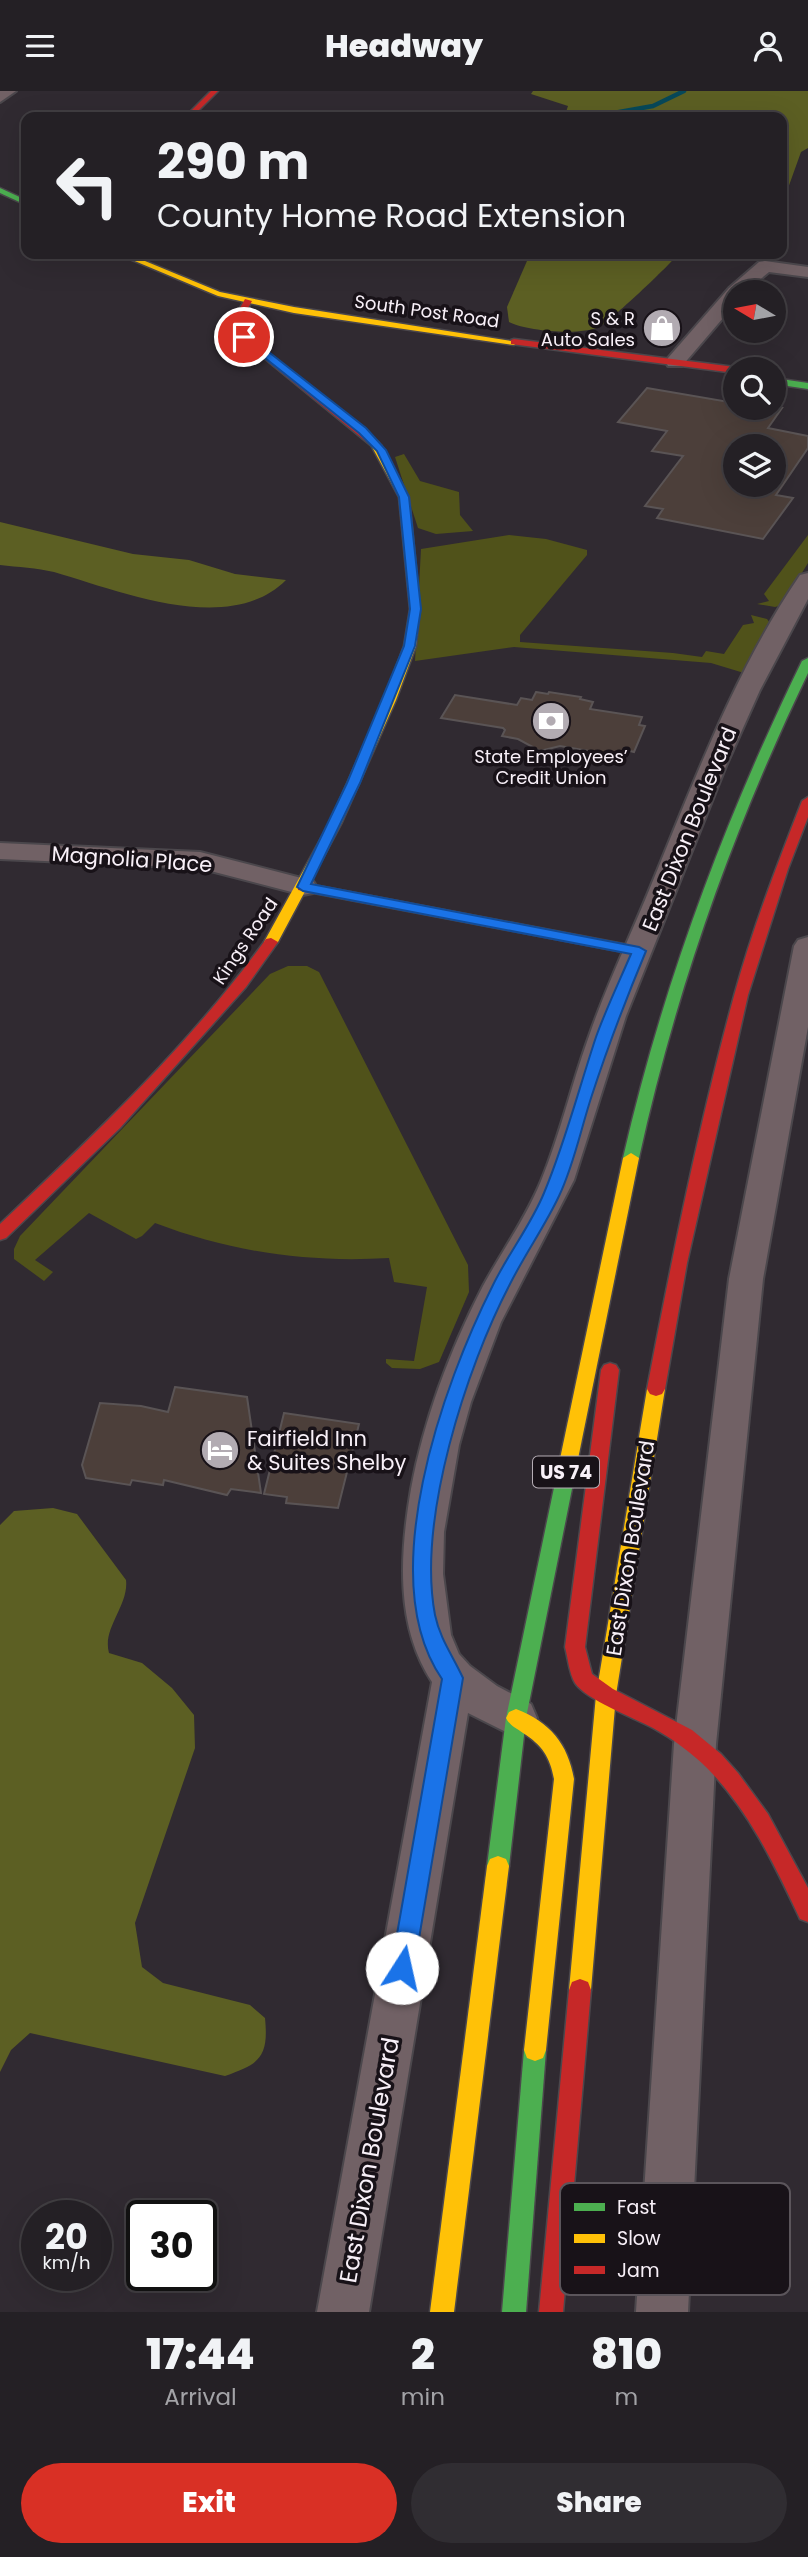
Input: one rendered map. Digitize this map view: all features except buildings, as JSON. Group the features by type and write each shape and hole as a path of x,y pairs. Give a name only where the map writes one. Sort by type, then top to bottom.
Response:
{"main road":[{"path":"193,112 215,91"},
{"path":"0,190 21,200"},
{"name":"South Post Road","path":"133,259 180,280 219,308 248,301 386,325 723,368"},
{"path":"240,334 238,319 248,301"},
{"name":"Kings Road","path":"0,1234 115,1124 201,1031 268,948 303,887 357,775 410,646 415,609 404,497 381,450 362,431 240,334 219,308"},
{"path":"786,375 806,383"},
{"path":"786,382 806,383"},
{"name":"East Dixon Boulevard","path":"442,2312 516,1718 639,1119 672,998 719,863 764,748 808,661"},
{"name":"East Dixon Boulevard","path":"562,2183 606,1695 648,1432 679,1263 741,995 782,869 808,801"},
{"path":"303,887 639,951"},
{"path":"597,1318 609,1351 610,1366 575,1647 583,1679 606,1695 695,1744 728,1776 763,1824 808,1911"},
{"path":"514,2312 530,2099 564,1779 557,1746 549,1737 516,1718"},
{"name":"East Dixon Boulevard","path":"551,2312 560,2211"}],"street":[{"path":"0,98 9,91"},
{"path":"749,280 765,266 808,272"},
{"path":"675,362 723,306"},
{"name":"East Dixon Boulevard","path":"516,1718 477,1698 453,1678 440,1660 432,1639 426,1616 422,1571 430,1489 441,1446 455,1394 485,1319 558,1178 605,1033 731,724 773,637 799,610 808,580"},
{"name":"Magnolia Place","path":"0,851 200,860 303,887"},
{"path":"669,2183 695,1744 746,1279 808,946"},
{"name":"East Dixon Boulevard","path":"343,2312 453,1678"}],"shaded area":[{"path":"404,454 420,481 459,492 460,515 473,531 436,534 418,528 395,457"},
{"path":"509,535 546,539 587,550 587,555 520,635 520,642 702,657 706,651 724,654 743,625 754,623 751,615 767,619 770,623 744,673 711,663 514,647 415,661 421,549"},
{"path":"808,535 808,563 782,605 775,607 757,604 769,601 764,594"},
{"path":"288,966 307,966 319,972 468,1265 469,1292 439,1362 420,1369 392,1368 386,1363 386,1359 414,1361 427,1287 394,1282 389,1258 329,1259 270,1253 212,1241 155,1223 136,1239 89,1213 35,1260 53,1272 44,1281 14,1259 14,1249 20,1236 270,974"}],"green space":[{"path":"533,91 808,91 808,148 801,152 787,191 787,112 566,112 568,106 531,94"},
{"path":"528,259 673,259 605,323 590,330 567,332 517,325 509,322 507,307"},
{"path":"0,522 133,554 189,560 235,574 286,580 262,597 235,605 205,608 141,598 54,572 0,565"},
{"path":"53,1508 77,1514 126,1580 124,1599 109,1635 109,1653 142,1663 172,1688 194,1715 195,1748 135,1923 142,1967 163,1983 250,2005 265,2018 265,2042 259,2057 254,2063 225,2076 30,2033 11,2050 0,2072 0,1525 14,1511"}],"waterway":[{"path":"619,112 653,106 684,91"}],"traffic: fast":[{"path":"0,190 21,200"},
{"path":"786,383 808,386"},
{"path":"801,385 808,386"},
{"path":"631,1158 662,1030 703,903 752,780 808,661"},
{"path":"498,1866 516,1718 569,1459"},
{"path":"514,2312 535,2050"}],"traffic: slow":[{"path":"134,259 218,294 294,310 514,342"},
{"path":"271,942 336,822 390,700 410,646 415,609 404,497 376,445"},
{"path":"569,1459 631,1158"},
{"path":"580,1990 606,1695 656,1389"},
{"path":"516,1718 543,1735 555,1748 564,1779 535,2050"},
{"path":"442,2312 498,1866"}],"traffic: jam":[{"path":"193,112 215,91"},
{"path":"248,301 238,319 240,334 376,445"},
{"path":"514,342 723,368"},
{"path":"656,1389 679,1263 741,995 782,869 808,801"},
{"path":"303,887 639,951"},
{"path":"0,1234 115,1124 241,984 271,942"},
{"path":"606,1695 583,1679 575,1647 610,1370"},
{"path":"606,1695 652,1717 695,1744 731,1779 761,1821 808,1911"},
{"path":"563,2183 580,1990"},
{"path":"551,2312 560,2212"}],"place":[{"name":"S & R Auto Sales","path":"662,328"},
{"name":"State Employees’ Credit Union","path":"551,721"},
{"name":"Fairfield Inn & Suites Shelby","path":"220,1450"}],"route":[{"path":"244,337 302,381 381,450 404,497 415,609 410,646 354,783 303,887 639,951 605,1033 552,1194 501,1284 471,1350 455,1394 430,1489 422,1571 426,1616 440,1660 453,1678 402,1968"}]}
